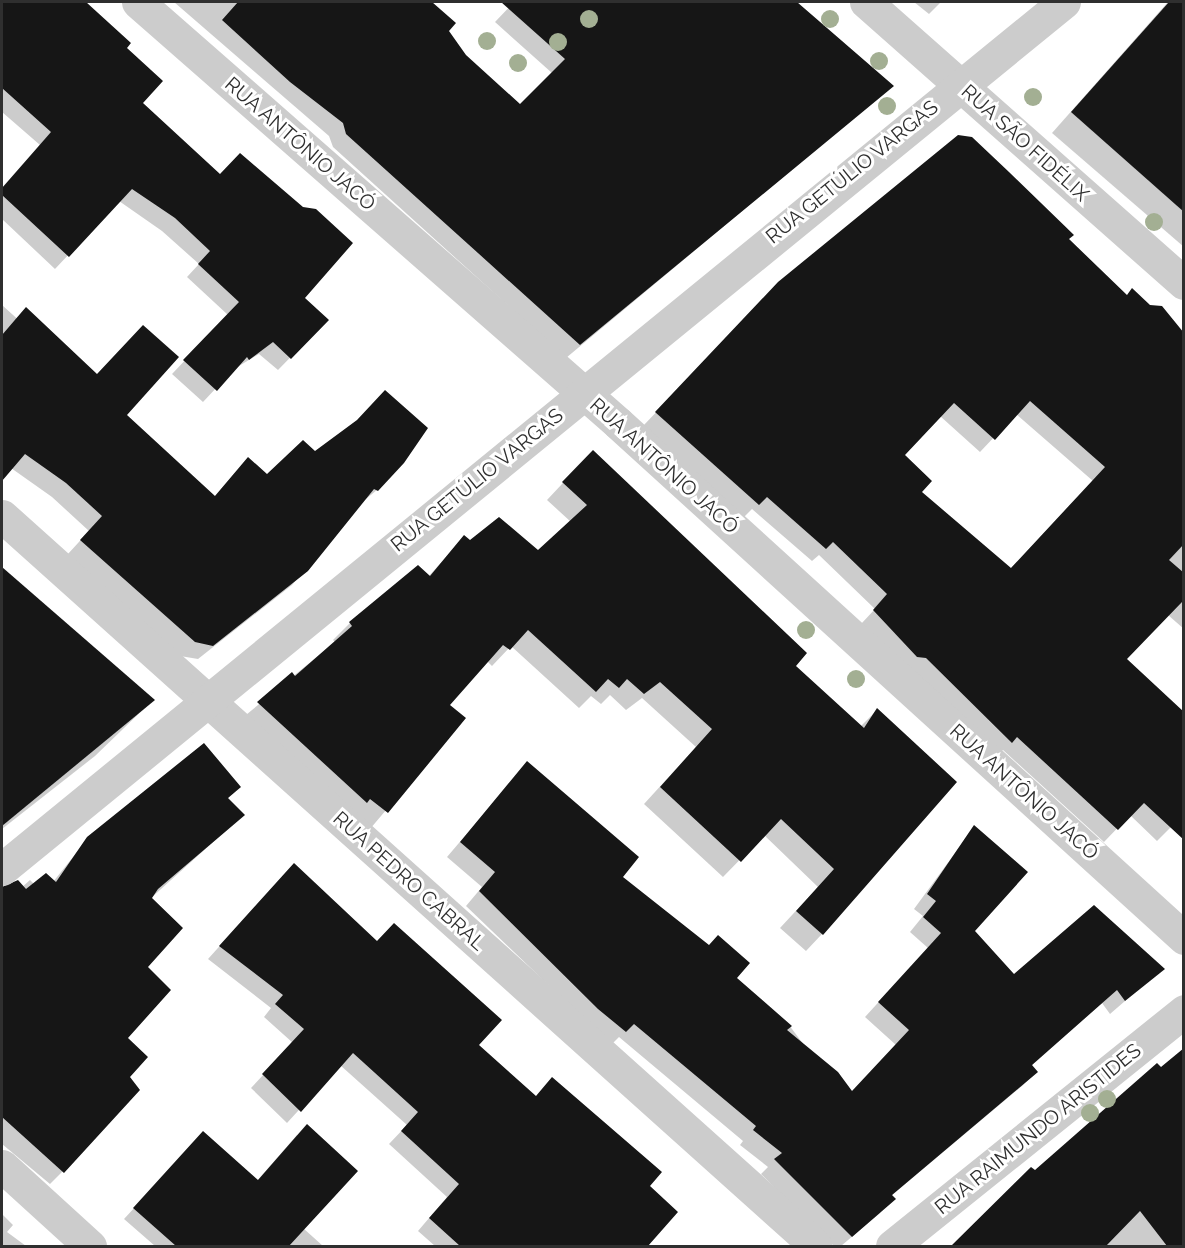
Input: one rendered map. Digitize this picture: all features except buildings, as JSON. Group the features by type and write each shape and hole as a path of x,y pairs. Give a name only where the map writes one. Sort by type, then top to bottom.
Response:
{"street":[{"name":"RUA ANTÔNIO JACÓ","path":"138,2 583,393 1184,938"},
{"name":"RUA SÃO FIDÉLIX","path":"866,2 1184,283"},
{"name":"RUA GETÚLIO VARGAS","path":"2,868 959,84 1064,2"},
{"name":"RUA PEDRO CABRAL","path":"2,516 816,1246"},
{"name":"RUA RAIMUNDO ARISTIDES","path":"892,1246 1184,1011"},
{"path":"2,1166 90,1246"}]}
